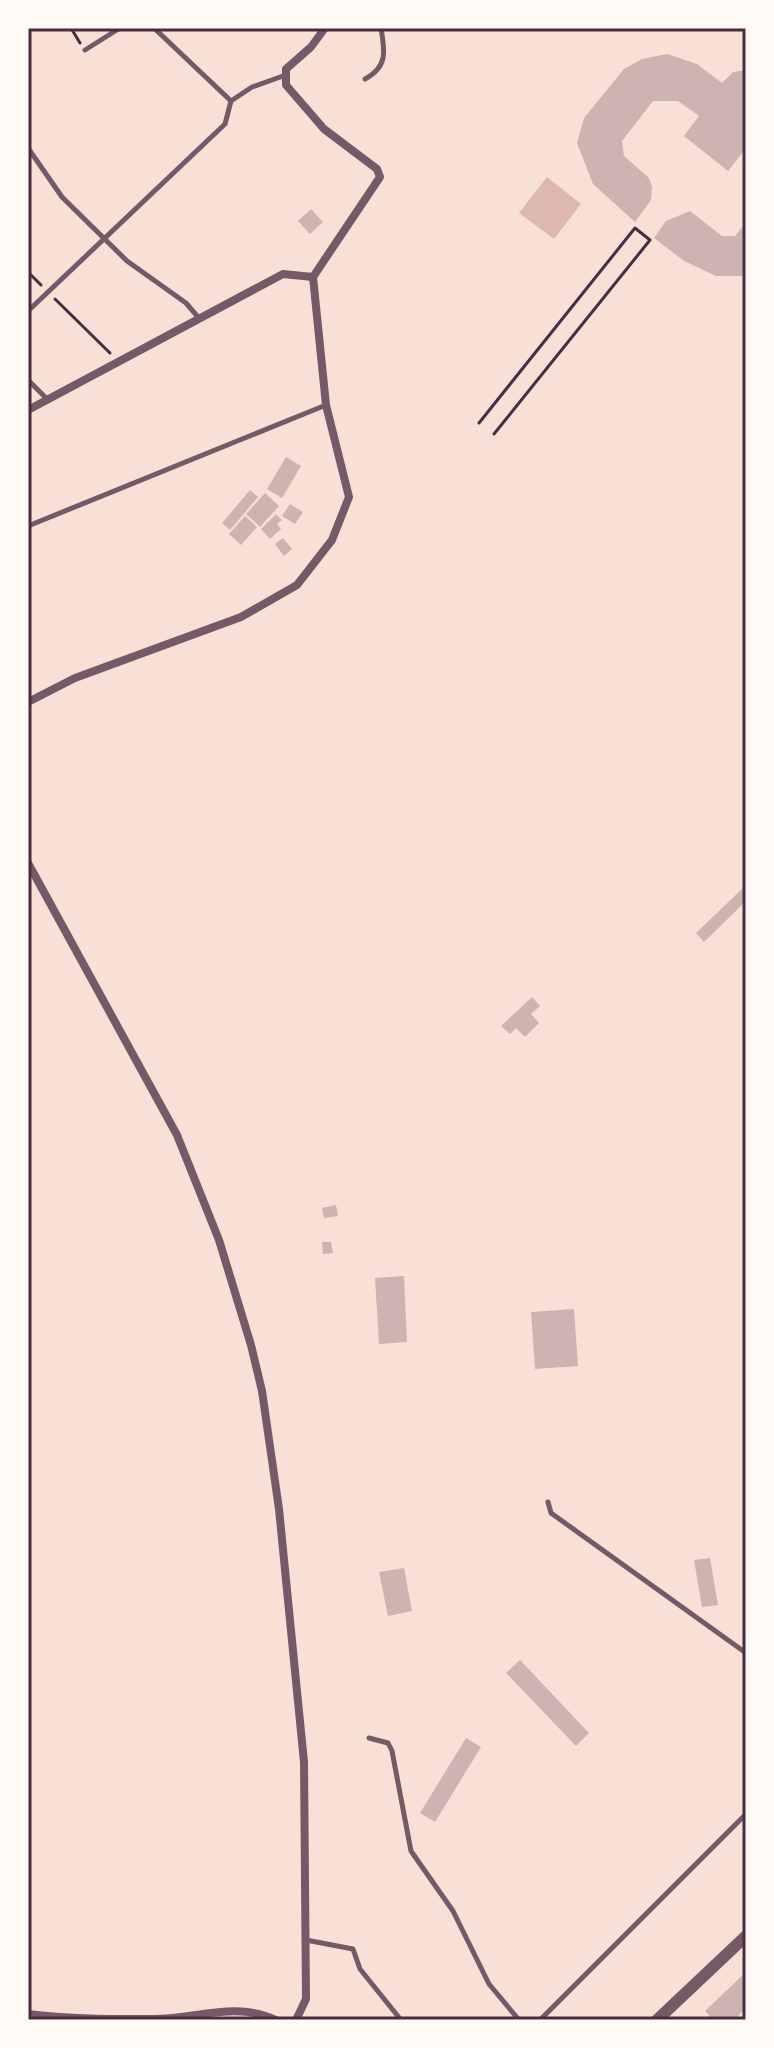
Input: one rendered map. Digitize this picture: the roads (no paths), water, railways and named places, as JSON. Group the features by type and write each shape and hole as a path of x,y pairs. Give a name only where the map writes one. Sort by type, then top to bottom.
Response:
{"street":[{"path":"28,702 75,678 241,617 297,585 332,540 349,497 326,405 313,277 380,177 377,169 324,129 286,85 283,76 286,69 311,47 325,28"},
{"path":"28,410 283,274 313,277"},
{"path":"28,863 177,1135 219,1240 251,1345 267,1420 279,1509 304,1762 306,1999 296,2020"},
{"path":"657,2020 746,1936"},
{"path":"28,2014 156,2019 227,2011 258,2012 276,2020"}],"lane":[{"path":"85,50 120,28"},
{"path":"154,28 231,101"},
{"path":"365,79 378,73 386,56 381,28"},
{"path":"28,311 225,124 231,101 252,87 283,76"},
{"path":"28,148 62,197 104,239 127,261 186,303 198,317"},
{"path":"28,380 46,398"},
{"path":"28,526 326,405"},
{"path":"548,1502 551,1513 746,1653"},
{"path":"369,1738 388,1743 392,1751 411,1851 453,1911 489,1984 519,2020"},
{"path":"540,2020 746,1814"},
{"path":"306,1940 353,1949 360,1969 401,2020"}]}
